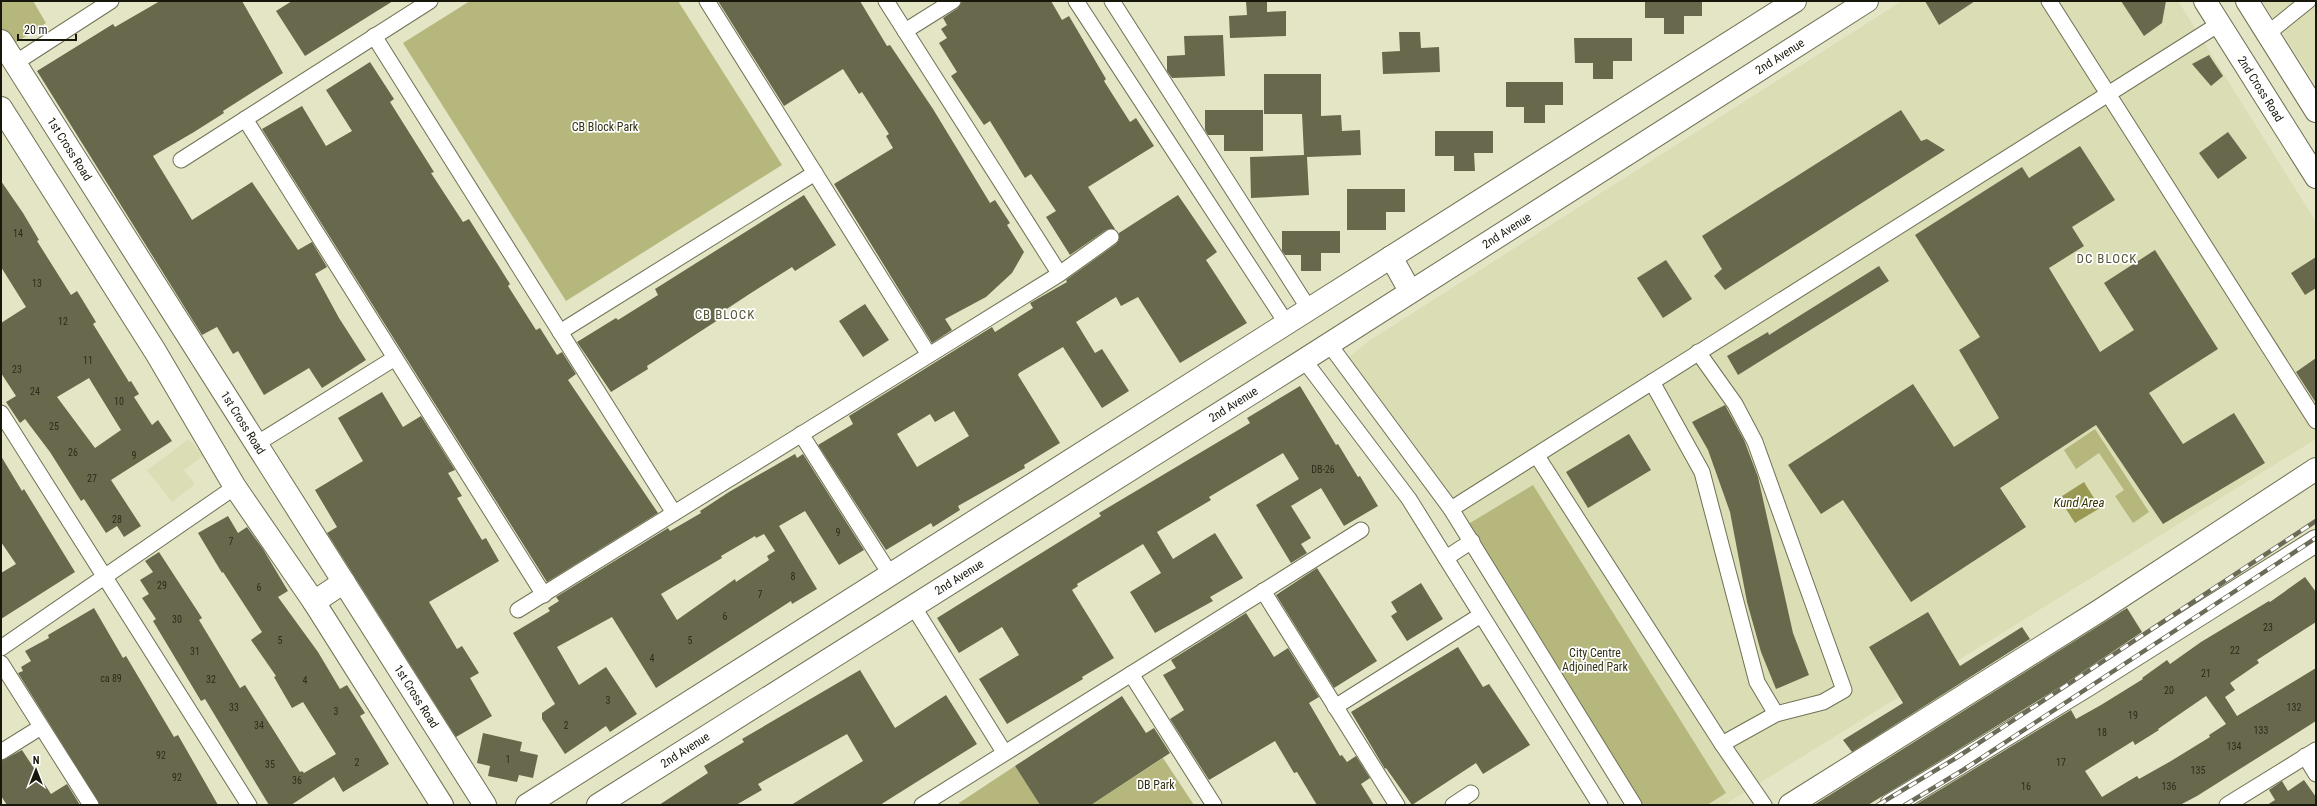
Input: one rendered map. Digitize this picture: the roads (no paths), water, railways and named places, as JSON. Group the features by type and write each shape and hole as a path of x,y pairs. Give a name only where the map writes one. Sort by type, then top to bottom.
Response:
{"street":[{"path":"15,62 111,1"},
{"path":"181,160 430,1"},
{"path":"707,1 929,355"},
{"path":"886,1 1059,273"},
{"path":"905,31 953,1"},
{"path":"1076,1 1287,324"},
{"path":"1112,1 1309,309"},
{"path":"526,805 1287,324 1794,1"},
{"name":"2nd Avenue","path":"598,805 1330,344 1410,291 1867,1"},
{"path":"2049,1 2109,93 2316,421"},
{"name":"2nd Cross Road","path":"2205,1 2316,177"},
{"path":"2247,1 2316,111"},
{"path":"2267,34 2308,1"},
{"path":"1451,509 2219,24"},
{"path":"374,36 674,513"},
{"name":"1st Cross Road","path":"1,41 485,805"},
{"path":"1,108 155,351 235,488 314,602 442,805"},
{"path":"244,119 544,594"},
{"path":"560,332 815,173"},
{"path":"518,610 929,355 1059,273 1111,237"},
{"path":"1391,257 1410,291"},
{"path":"1330,344 1451,509 1634,805"},
{"path":"1698,352 1735,404 1755,442 1844,690 1823,702 1776,714 1722,744"},
{"path":"256,444 395,358"},
{"path":"1304,360 1409,499 1600,805"},
{"path":"1652,382 1702,472 1757,682 1776,714"},
{"path":"1,413 249,805"},
{"path":"801,434 890,574"},
{"path":"1537,456 1722,744 1764,805"},
{"path":"1790,805 2098,611 2316,469"},
{"path":"1,648 235,488"},
{"path":"922,805 1004,752 1361,530"},
{"path":"1891,805 2086,686 2316,540"},
{"path":"1446,558 1472,542"},
{"path":"314,602 344,582"},
{"path":"1263,591 1397,805"},
{"path":"913,606 1004,752"},
{"path":"1335,707 1481,615"},
{"path":"1,664 91,805"},
{"path":"1131,674 1214,805"},
{"path":"1,752 41,727"},
{"path":"2227,805 2310,753 2316,774"},
{"path":"1453,805 1471,793"}],"water":[{"name":"Kund Area","path":"2084,482 2100,508 2075,523 2059,498"}],"railway":[{"path":"1878,805 1956,758 2316,521"},
{"path":"1905,805 1963,770 2316,538"}],"district":[{"name":"DC BLOCK","path":"2107,258"},
{"name":"CB BLOCK","path":"725,314"}],"park label":[{"name":"CB Block Park","path":"605,127"},
{"name":"City Centre Adjoined Park","path":"1595,660"},
{"name":"DB Park","path":"1156,785"}]}
